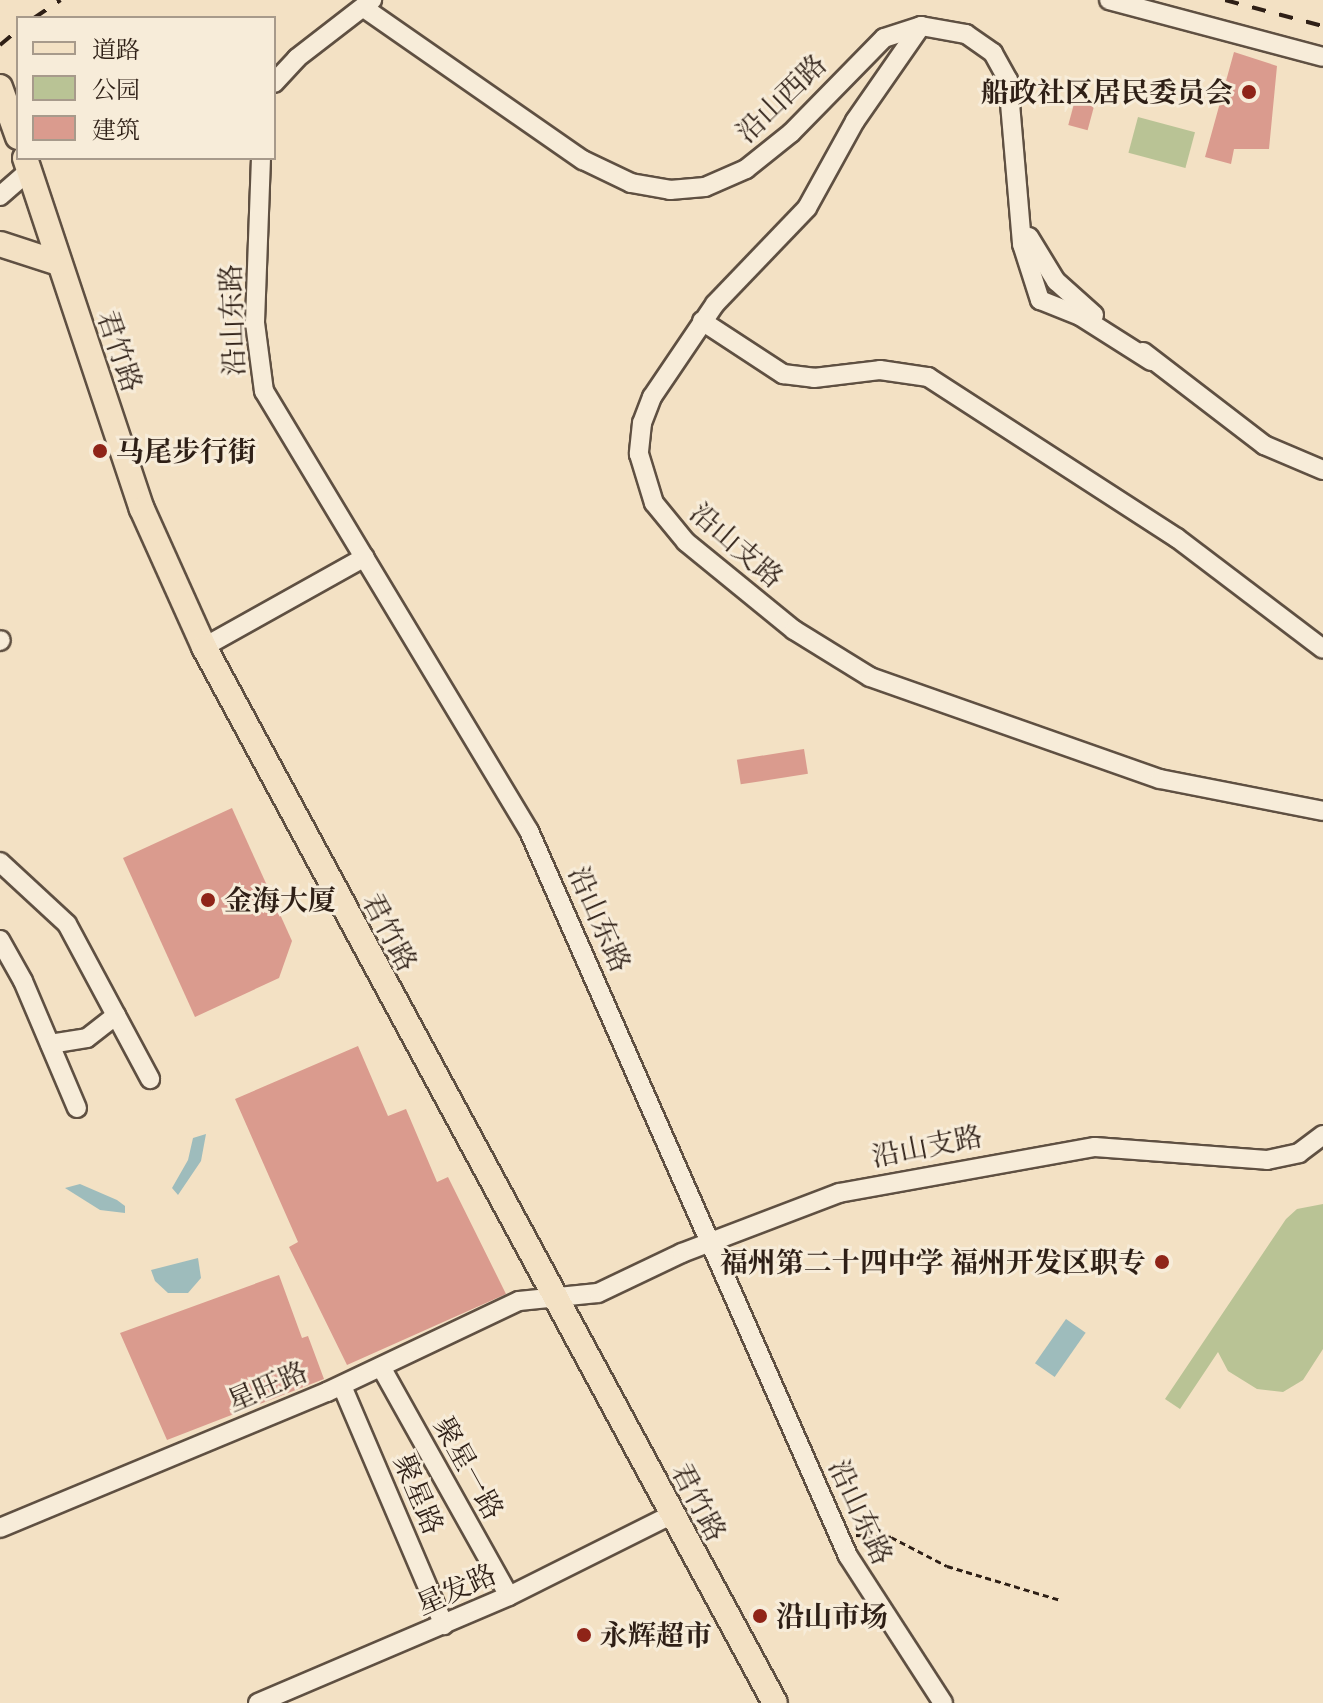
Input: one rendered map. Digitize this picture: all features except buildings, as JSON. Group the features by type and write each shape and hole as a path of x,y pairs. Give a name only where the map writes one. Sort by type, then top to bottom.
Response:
{"main road":[{"path":"0,87 16,131"},
{"name":"君竹路","path":"27,164 142,509 204,647 775,1703"},
{"path":"0,244 58,263"}],"street":[{"path":"1109,0 1323,57"},
{"path":"276,81 297,58 366,3"},
{"name":"沿山西路","path":"366,3 583,160 631,183 670,190 705,187 746,169 791,133 877,42 921,26 952,28 973,37 1005,71 1014,110 1015,178 1022,230 1038,295 1049,306 1080,316 1151,361"},
{"name":"沿山支路","path":"921,26 855,121 807,208 702,321 644,415 638,442 644,482 659,511 686,542 794,630 837,660 894,687 1102,760 1189,786 1323,811"},
{"name":"沿山东路","path":"261,160 255,323 261,383 529,831 713,1241 838,1534 872,1599 943,1703"},
{"path":"0,196 27,164"},
{"name":"沿山西路","path":"1022,230 1064,290 1151,361 1264,445 1323,470"},
{"path":"1049,306 1061,303 1064,290"},
{"path":"702,321 783,374 814,378 880,370 928,377 1177,538 1323,649"},
{"path":"204,647 365,557"},
{"path":"0,862 67,924 150,1079"},
{"path":"0,940 77,1108"},
{"path":"50,1044 87,1038 116,1015"},
{"name":"沿山支路","path":"554,1295 598,1293 713,1241 839,1193 1032,1155 1095,1147 1267,1160 1299,1153 1323,1135"},
{"name":"星旺路","path":"0,1528 342,1386 519,1301 554,1295"},
{"name":"聚星一路","path":"381,1367 509,1596"},
{"name":"聚星路","path":"342,1386 444,1625"},
{"name":"星发路","path":"258,1703 509,1596 671,1515"}],"path":[{"path":"838,1534 891,1537 947,1566 1060,1600"}],"green space":[{"path":"1138,117 1195,132 1185,168 1128,153"},
{"path":"1323,1204 1323,1349 1303,1380 1283,1392 1257,1389 1228,1371 1218,1352 1180,1409 1165,1399 1286,1219 1297,1209"}],"water":[{"path":"206,1134 201,1161 178,1195 172,1188 188,1160 193,1138"},
{"path":"80,1184 117,1200 125,1206 125,1213 100,1210 65,1188"},
{"path":"198,1258 201,1278 188,1293 168,1293 155,1281 151,1270"},
{"path":"1066,1319 1086,1333 1055,1377 1035,1363"}],"railway":[{"path":"37,16 61,0"},
{"path":"1225,0 1323,26"},
{"path":"0,45 16,32"}],"place":[{"name":"船政社区居民委员会","path":"1249,92"},
{"name":"马尾步行街","path":"100,451"},
{"name":"金海大厦","path":"208,900"},
{"name":"福州第二十四中学 福州开发区职专","path":"1162,1262"},
{"name":"沿山市场","path":"760,1616"},
{"name":"永辉超市","path":"584,1635"}]}
